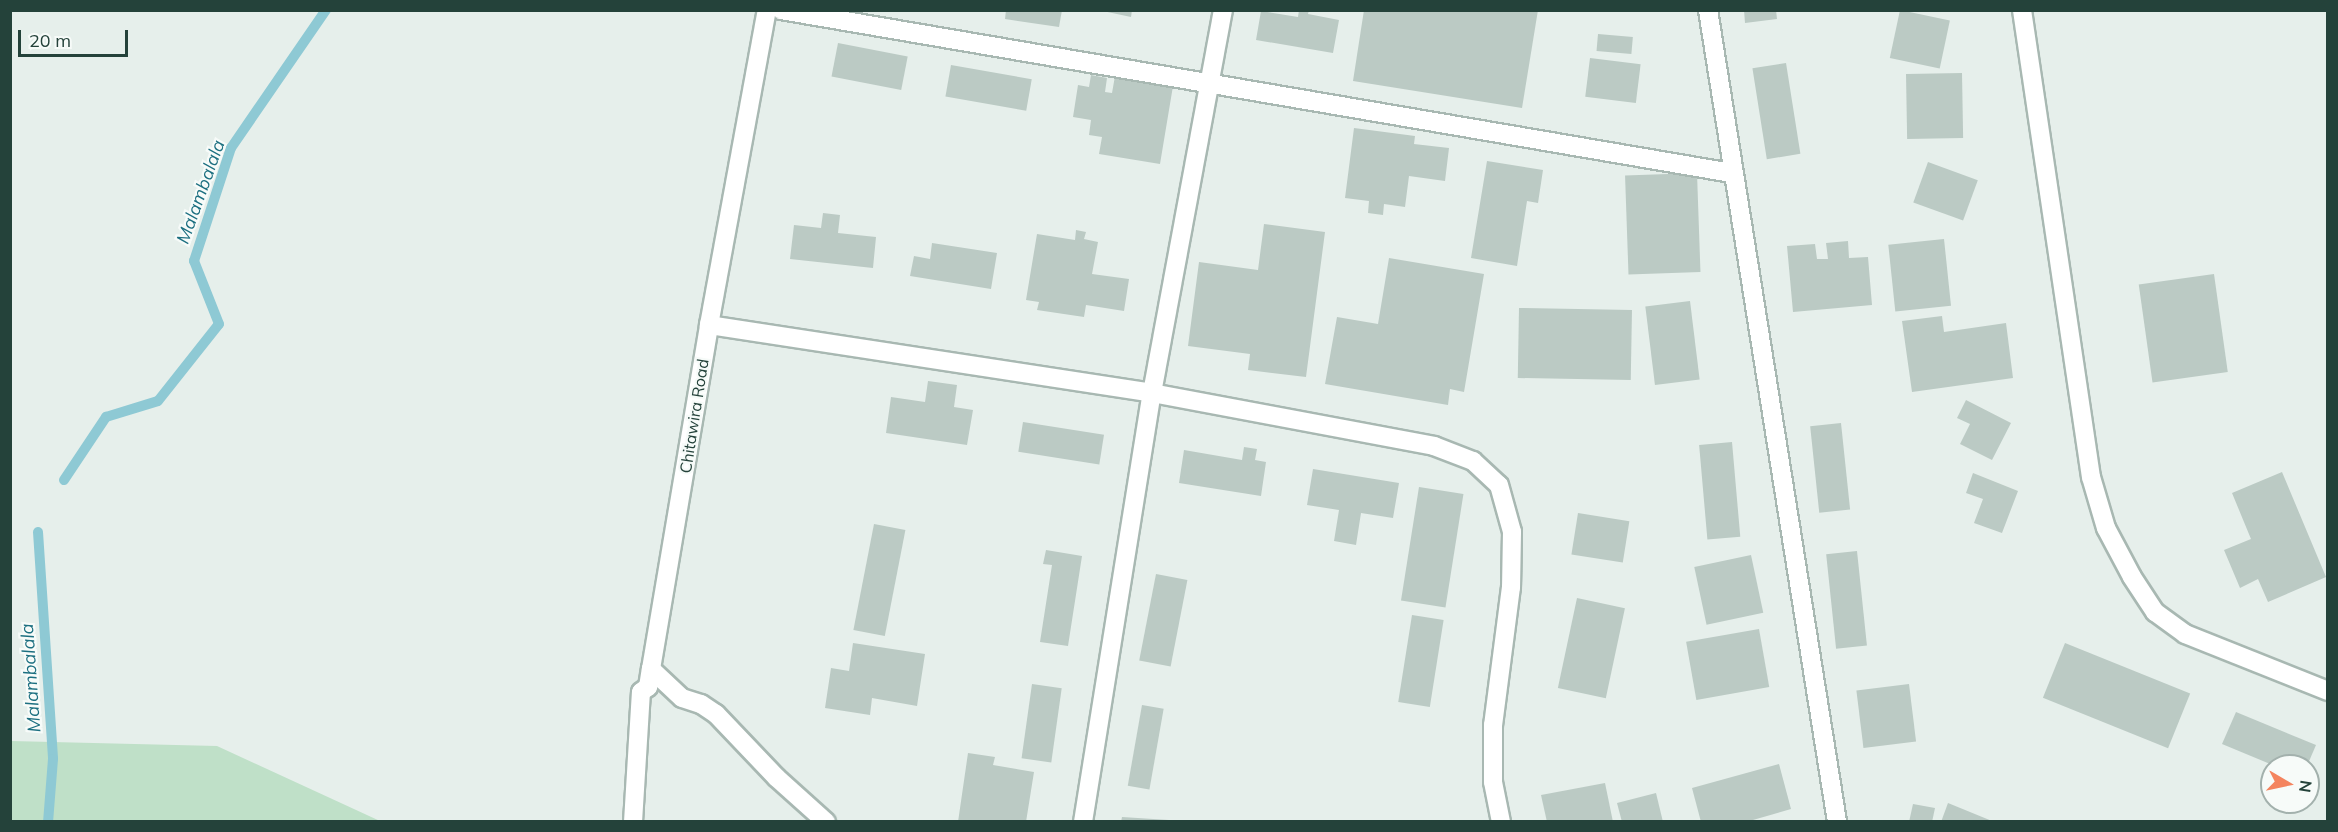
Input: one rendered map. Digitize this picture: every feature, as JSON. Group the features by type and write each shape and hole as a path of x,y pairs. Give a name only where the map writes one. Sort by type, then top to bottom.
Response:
{"street":[{"name":"Chitawira Road","path":"633,822 641,693 648,687 709,324 767,10"},
{"path":"781,10 1732,173"},
{"path":"1083,822 1152,393 1223,10"},
{"path":"1708,10 1732,173 1837,822"},
{"path":"2022,10 2091,477 2106,528 2132,577 2155,612 2185,634 2328,691"},
{"path":"709,324 1152,393 1434,446 1473,461 1499,485 1512,532 1511,587 1493,725 1493,782 1501,822"},
{"path":"651,669 682,698 701,704 716,714 777,778 826,822"}],"green space":[{"path":"11,741 217,746 380,821 11,821"}],"building":[{"path":"1006,10 1062,10 1059,27 1005,19"},
{"path":"1098,10 1132,10 1131,17"},
{"path":"1299,10 1309,10 1308,14 1339,20 1333,53 1256,40 1261,11 1298,17"},
{"path":"1364,10 1538,10 1522,108 1353,81"},
{"path":"1744,10 1776,10 1777,19 1745,23"},
{"path":"1900,10 1950,21 1940,69 1890,58"},
{"path":"1598,34 1633,37 1631,54 1597,51"},
{"path":"838,43 908,57 901,90 832,76"},
{"path":"1590,58 1641,64 1636,103 1585,97"},
{"path":"1786,63 1800,154 1767,159 1752,68"},
{"path":"951,65 1032,79 1026,111 945,97"},
{"path":"1962,73 1963,138 1907,139 1906,74"},
{"path":"1091,75 1107,78 1105,92 1112,93 1115,76 1173,86 1160,164 1099,154 1102,137 1089,135 1091,120 1073,117 1078,85 1089,87"},
{"path":"1354,128 1415,136 1414,144 1449,148 1445,181 1409,176 1405,207 1384,204 1383,215 1368,213 1369,201 1345,198"},
{"path":"1487,161 1543,170 1538,203 1527,201 1517,266 1471,258"},
{"path":"1928,162 1978,180 1963,221 1913,202"},
{"path":"1697,173 1700,272 1628,274 1625,176"},
{"path":"823,213 840,215 838,233 876,237 873,268 790,259 794,225 821,228"},
{"path":"1264,224 1325,232 1306,377 1248,370 1250,354 1188,346 1199,262 1258,270"},
{"path":"1076,230 1086,232 1084,239 1098,242 1092,274 1129,279 1124,311 1086,305 1084,317 1037,310 1039,302 1026,300 1037,234 1075,240"},
{"path":"1944,239 1951,306 1895,311 1888,245"},
{"path":"1848,241 1849,258 1868,257 1872,305 1793,312 1787,246 1815,244 1817,259 1828,259 1826,243"},
{"path":"932,243 997,253 991,289 910,276 914,256 930,259"},
{"path":"1389,258 1484,274 1464,392 1450,389 1448,405 1325,384 1337,317 1378,324"},
{"path":"2214,274 2228,372 2153,383 2139,285"},
{"path":"1690,301 1700,379 1655,385 1645,306"},
{"path":"1519,308 1632,310 1631,380 1518,378"},
{"path":"1942,316 1944,332 2006,323 2013,378 1912,392 1902,321"},
{"path":"928,381 957,385 954,407 973,410 967,445 886,433 891,397 925,402"},
{"path":"1966,400 2011,423 1992,460 1960,444 1970,424 1957,418"},
{"path":"1023,422 1104,435 1099,464 1018,452"},
{"path":"1841,423 1850,510 1819,513 1810,426"},
{"path":"1732,442 1740,537 1707,540 1699,445"},
{"path":"1244,447 1257,449 1255,460 1266,462 1261,496 1179,483 1184,450 1242,460"},
{"path":"1313,469 1399,483 1393,518 1361,513 1356,545 1334,541 1339,510 1307,505"},
{"path":"2282,472 2326,577 2268,602 2258,579 2240,588 2224,550 2251,539 2232,493"},
{"path":"1973,473 2018,491 2002,533 1974,523 1983,499 1966,493"},
{"path":"1419,487 1463,494 1445,608 1401,601"},
{"path":"1578,513 1629,521 1623,563 1571,554"},
{"path":"874,524 905,530 885,636 853,630"},
{"path":"1046,550 1082,556 1068,646 1040,642 1052,565 1043,564"},
{"path":"1857,551 1867,645 1836,649 1826,554"},
{"path":"1751,555 1763,613 1707,625 1694,567"},
{"path":"1156,574 1187,580 1171,666 1139,660"},
{"path":"1577,598 1625,608 1606,698 1558,688"},
{"path":"1412,615 1444,620 1430,707 1398,702"},
{"path":"1759,629 1769,687 1696,700 1686,642"},
{"path":"853,643 925,654 917,706 872,698 870,715 825,708 831,668 849,671"},
{"path":"2065,643 2190,694 2168,748 2043,698"},
{"path":"1032,684 1062,688 1051,762 1022,758"},
{"path":"1909,684 1916,742 1863,748 1856,690"},
{"path":"1142,705 1164,709 1149,790 1128,786"},
{"path":"2236,712 2316,745 2312,754 2260,754 2260,760 2222,744"},
{"path":"968,753 995,757 993,765 1034,772 1026,822 958,822"},
{"path":"1779,764 1791,809 1746,822 1701,822 1692,788"},
{"path":"1605,783 1613,822 1547,822 1541,795"},
{"path":"1656,793 1663,822 1622,822 1617,803"},
{"path":"1948,803 1992,821 1992,822 1941,822"},
{"path":"1913,804 1935,808 1932,822 1909,822"},
{"path":"1122,817 1169,820 1168,822 1121,822"}],"waterway":[{"name":"Malambalala","path":"64,480 106,417 158,401 219,324 194,261 231,148 326,10"},
{"name":"Malambalala","path":"38,532 53,759 48,822"}]}
